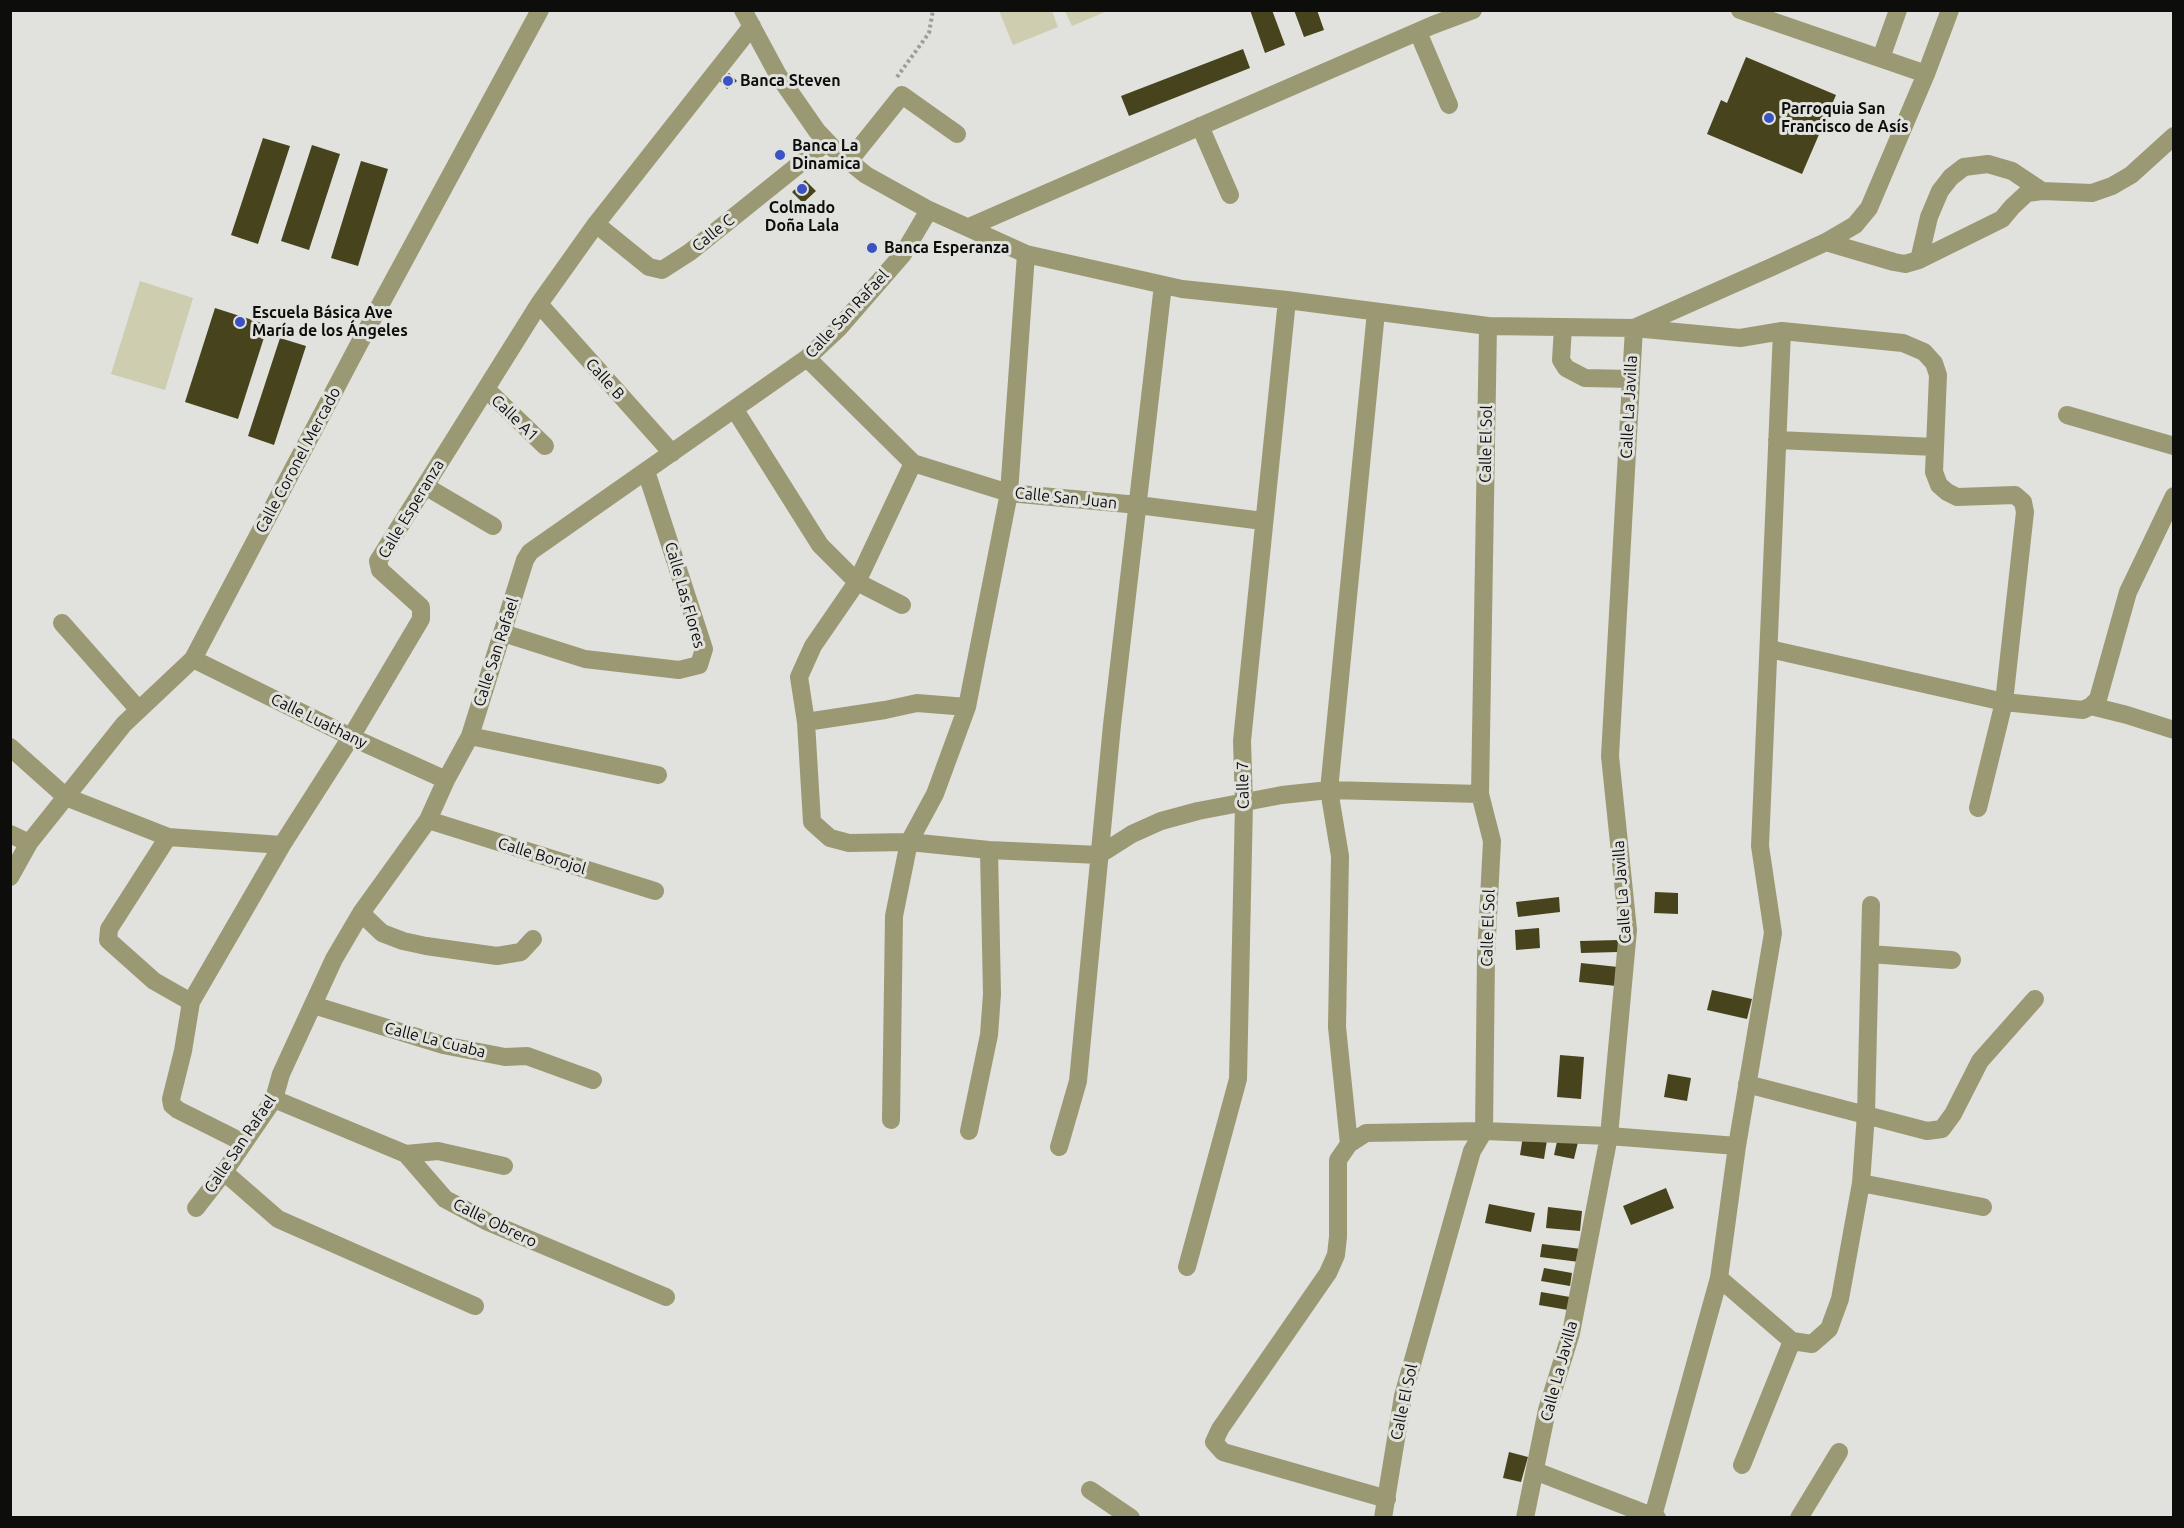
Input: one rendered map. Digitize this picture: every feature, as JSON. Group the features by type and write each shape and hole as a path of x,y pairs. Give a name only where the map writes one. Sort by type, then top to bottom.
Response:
{"street":[{"name":"Calle Coronel Mercado","path":"10,877 30,843 124,724 193,659 359,344 540,10"},
{"path":"969,227 1473,10"},
{"path":"1740,10 1926,74"},
{"path":"1881,58 1898,10"},
{"path":"1634,328 1826,242 1855,225 1869,208 1926,74 1950,10"},
{"path":"747,18 778,75 827,142 849,161 866,175 928,210 1026,254 1182,289 1488,326 1634,328 1740,338 1782,331 1903,343 1924,352 1934,363 1938,375 1934,472 1939,485 1958,497 2015,495 2023,502 2025,512 2004,702 1978,808"},
{"name":"Calle Esperanza","path":"244,1143 172,1105 171,1099 183,1051 191,1002 282,845 422,619 421,607 380,570 378,561 539,304 747,18"},
{"path":"1418,32 1449,105"},
{"path":"849,161 902,95 957,134"},
{"path":"1200,126 1230,195"},
{"path":"1826,242 1894,262 1905,264 1919,260 2002,219 2027,194 2042,191 2092,193 2112,186 2131,175 2174,136"},
{"name":"Calle C","path":"596,224 649,267 662,270 690,252 827,142"},
{"path":"1919,260 1929,217 1940,191 1951,177 1964,167 1988,164 2013,171 2042,191"},
{"name":"Calle San Rafael","path":"196,1208 224,1172 274,1099 281,1074 334,959 361,913 429,820 446,780 470,735 525,560 530,552 807,358 838,329 903,254 928,210"},
{"path":"891,1120 894,916 909,842 935,794 967,707 1009,493 1026,254"},
{"path":"1059,1147 1078,1081 1099,855 1163,285"},
{"name":"Calle 7","path":"1187,1267 1238,1079 1244,803 1242,741 1287,300"},
{"name":"Calle B","path":"539,304 672,453"},
{"path":"1349,1143 1337,1027 1340,856 1329,790 1376,312"},
{"name":"Calle El Sol","path":"1383,1518 1403,1396 1472,1151 1484,1131 1486,956 1492,841 1480,794 1488,326"},
{"path":"1563,327 1561,360 1566,368 1585,378 1631,379"},
{"name":"Calle La Javilla","path":"1525,1518 1547,1410 1570,1333 1609,1136 1628,930 1610,756 1634,328"},
{"path":"1535,1471 1655,1517 1719,1278 1737,1146 1773,933 1760,846 1782,331"},
{"name":"Calle San Juan","path":"807,358 913,463 1009,493 1138,505 1263,521"},
{"name":"Calle A1","path":"486,389 545,446"},
{"path":"735,410 820,545 857,582 902,605"},
{"path":"2067,415 2174,446"},
{"path":"1777,440 1935,447"},
{"path":"913,463 857,582 813,646 799,676 806,722 812,822 830,838 849,843 909,842 989,850 1099,855 1132,834 1161,821 1198,811 1282,795 1329,790 1480,794"},
{"name":"Calle Las Flores","path":"503,633 585,659 679,670 699,664 704,649 646,471"},
{"path":"425,486 493,526"},
{"path":"1770,646 1774,650 2004,702 2083,710 2098,699 2128,592 2174,496"},
{"path":"62,623 139,710"},
{"name":"Calle Luathany","path":"193,659 351,737 446,780"},
{"path":"806,722 917,703 967,707"},
{"path":"2091,706 2174,730"},
{"path":"470,735 658,775"},
{"path":"10,747 66,796 168,837 282,845"},
{"name":"Calle Borojol","path":"429,820 655,891"},
{"path":"10,834 30,843"},
{"path":"168,837 109,930 108,940 154,981 191,1002"},
{"path":"969,1131 989,1035 992,994 989,850"},
{"path":"1719,1278 1792,1341 1812,1344 1829,1329 1840,1299 1861,1183 1866,1114 1871,905"},
{"path":"361,913 382,933 426,946 497,956 521,952 533,939"},
{"path":"1870,954 1952,960"},
{"path":"1747,1084 1927,1131 1942,1129 1953,1114 1980,1061 2035,999"},
{"name":"Calle La Cuaba","path":"312,1005 444,1045 505,1057 527,1056 593,1080"},
{"name":"Calle Obrero","path":"274,1099 406,1154 446,1199 488,1222 666,1297"},
{"path":"1387,1499 1223,1452 1214,1442 1220,1429 1328,1273 1336,1256 1338,1160 1349,1143 1366,1133 1484,1131 1609,1136 1737,1146"},
{"path":"406,1154 438,1151 504,1166"},
{"path":"224,1172 278,1219 475,1306"},
{"path":"1861,1183 1983,1207"},
{"path":"1742,1465 1792,1341"},
{"path":"1799,1518 1839,1452"},
{"path":"1090,1490 1131,1518"}],"green space":[{"path":"999,11 1052,11 1058,27 1013,45"},
{"path":"1065,11 1107,11 1072,26"},
{"path":"140,281 193,298 165,390 111,374"}],"building":[{"path":"1250,10 1272,10 1285,45 1265,53"},
{"path":"1294,10 1317,10 1324,30 1304,37"},
{"path":"1243,49 1250,68 1129,116 1121,96"},
{"name":"Parroquia San Francisco de Asís","path":"1746,57 1836,95 1802,174 1707,134 1721,100 1727,103"},
{"name":"Banca Steven","path":"729,73 737,81 727,89 720,81"},
{"path":"263,138 290,146 258,244 231,235"},
{"path":"312,145 340,154 309,250 281,241"},
{"name":"Banca La Dinamica","path":"780,148 787,154 780,161 773,155"},
{"path":"361,161 388,169 358,266 331,258"},
{"path":"805,180 816,191 803,203 792,192"},
{"name":"Banca Esperanza","path":"871,241 878,247 872,254 865,248"},
{"path":"215,308 268,325 238,419 185,402"},
{"path":"280,338 306,346 274,445 248,436"},
{"path":"1655,892 1678,893 1678,914 1654,913"},
{"path":"1559,897 1560,912 1518,917 1516,902"},
{"path":"1539,928 1540,948 1516,950 1515,930"},
{"path":"1618,940 1618,952 1581,953 1580,941"},
{"path":"1581,963 1618,967 1616,986 1579,982"},
{"path":"1712,990 1752,999 1747,1019 1707,1010"},
{"path":"1560,1055 1584,1057 1581,1099 1557,1097"},
{"path":"1668,1074 1691,1078 1687,1101 1664,1097"},
{"path":"1523,1136 1547,1140 1544,1159 1520,1155"},
{"path":"1558,1137 1578,1142 1574,1159 1554,1155"},
{"path":"1666,1188 1674,1208 1631,1225 1623,1206"},
{"path":"1489,1204 1535,1213 1531,1232 1485,1223"},
{"path":"1548,1207 1582,1211 1580,1231 1546,1228"},
{"path":"1542,1244 1581,1249 1579,1262 1540,1257"},
{"path":"1544,1268 1572,1273 1570,1286 1541,1281"},
{"path":"1541,1292 1570,1297 1568,1310 1539,1305"},
{"path":"1509,1452 1528,1457 1521,1482 1503,1478"}],"place":[{"name":"Banca Steven","path":"728,81"},
{"name":"Parroquia San Francisco de Asís","path":"1769,118"},
{"name":"Banca La Dinamica","path":"780,155"},
{"name":"Colmado Doña Lala","path":"802,189"},
{"name":"Banca Esperanza","path":"872,248"},
{"name":"Escuela Básica Ave María de los Ángeles","path":"240,322"}]}
